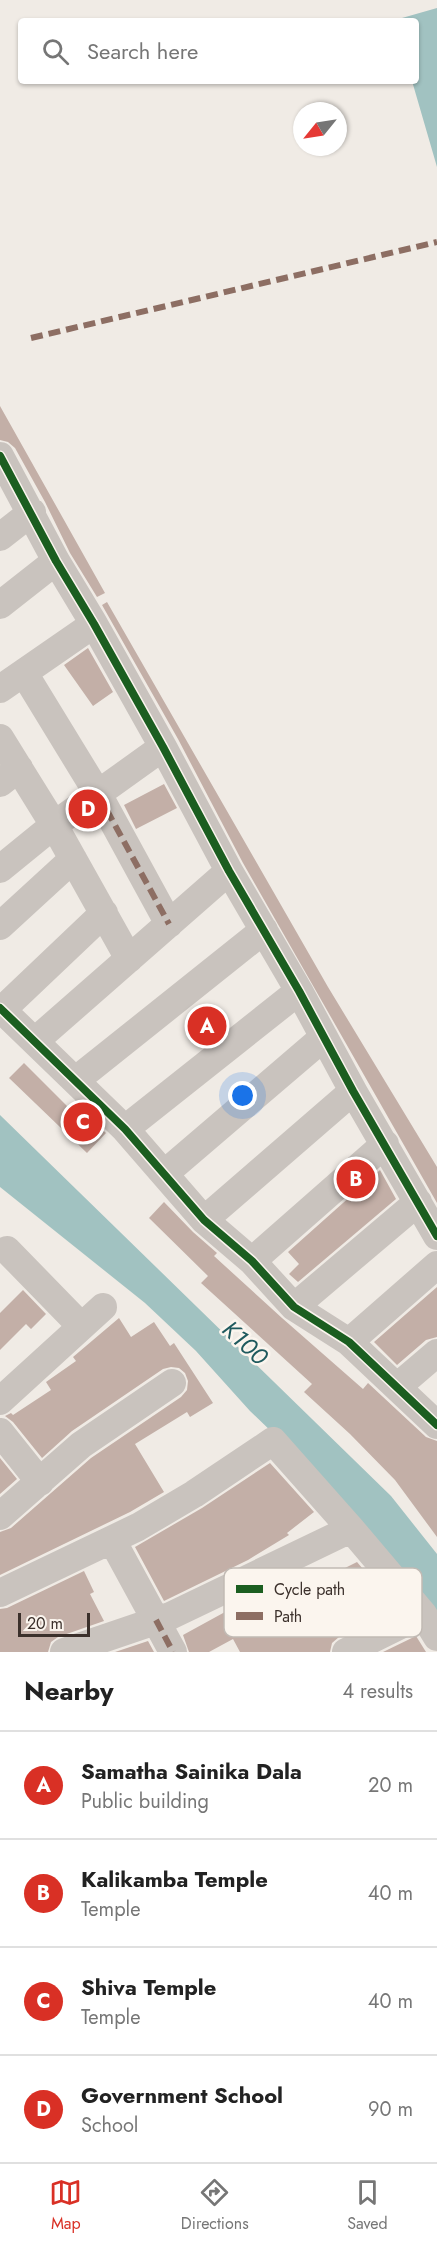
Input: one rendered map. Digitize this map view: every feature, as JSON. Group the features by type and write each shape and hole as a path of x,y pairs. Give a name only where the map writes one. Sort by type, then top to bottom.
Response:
{"street":[{"path":"0,456 32,512 56,561 94,624 230,871 437,1236"},
{"path":"0,537 32,512"},
{"path":"0,605 56,561"},
{"path":"0,689 94,624"},
{"path":"24,673 98,794 169,924"},
{"path":"0,738 9,775 54,825 129,959"},
{"path":"0,868 54,825 163,747"},
{"path":"0,926 73,859"},
{"path":"35,1041 230,871"},
{"path":"104,913 1,1009 126,1129 204,1220 252,1261 294,1307 349,1342 437,1425"},
{"path":"76,1080 264,930"},
{"path":"126,1129 299,991"},
{"path":"164,1174 324,1037"},
{"path":"204,1220 353,1090"},
{"path":"252,1261 385,1143"},
{"path":"294,1307 418,1202"},
{"path":"2,1250 81,1326"},
{"path":"349,1342 437,1265"},
{"path":"0,1401 103,1306"},
{"path":"398,1387 437,1353"},
{"path":"0,1516 81,1445 172,1383"},
{"path":"0,1432 40,1482"},
{"path":"0,1593 112,1540 194,1494 273,1441 383,1568"},
{"path":"270,1568 351,1529"},
{"path":"112,1540 173,1652"},
{"path":"64,1652 170,1616 224,1590"},
{"path":"346,1652 394,1637"}],"water":[{"path":"437,8 437,167 413,84 419,84 419,18 402,18"},
{"name":"K100","path":"0,1115 391,1496 437,1554 437,1623 422,1605 422,1568 391,1568 303,1462 250,1411 196,1351 145,1303 0,1187"}],"building":[{"path":"0,406 105,593 97,597 70,553 15,448 8,442 0,440"},
{"path":"107,602 328,987 437,1167 437,1203 243,863 178,739 102,605"},
{"path":"88,648 113,692 93,706 64,665"},
{"path":"164,784 177,808 136,829 124,805"},
{"path":"24,1063 75,1114 80,1108 106,1133 87,1153 9,1078"},
{"path":"380,1170 396,1199 298,1282 289,1274 299,1264 288,1252"},
{"path":"164,1202 217,1253 214,1256 363,1389 368,1383 426,1437 437,1441 437,1537 395,1480 304,1392 312,1384 201,1283 208,1276 149,1218"},
{"path":"437,1287 437,1337 426,1340 397,1365 374,1342"},
{"path":"23,1290 46,1314 31,1329 26,1324 0,1350 0,1313"},
{"path":"119,1318 131,1337 154,1322 170,1346 174,1343 213,1403 190,1417 187,1412 135,1444 164,1492 130,1512 0,1575 0,1532 11,1528 91,1458 181,1397 187,1390 188,1381 185,1373 179,1368 163,1369 72,1431 42,1458 13,1422 5,1416 11,1413 13,1415 51,1390 46,1382 76,1361 73,1357"},
{"path":"0,1458 17,1479 0,1494"},
{"path":"270,1463 314,1512 287,1533 289,1535 248,1560 232,1568 224,1568 224,1572 164,1601 135,1547 202,1508"},
{"path":"357,1562 362,1568 345,1568"},
{"path":"84,1571 94,1592 90,1594 104,1621 58,1637 51,1642 48,1652 0,1652 0,1609 7,1608"},
{"path":"224,1613 224,1637 339,1637 332,1643 330,1652 240,1652 233,1639 209,1652 189,1652 183,1635"},
{"path":"417,1637 426,1652 383,1652"},
{"path":"148,1641 154,1652 115,1652"}],"marked path":[{"path":"31,338 437,242"},
{"path":"98,794 169,924"},
{"path":"156,1620 173,1652"}],"cycle path":[{"path":"0,456 56,561 163,747 229,871 437,1236"},
{"path":"0,1008 125,1129 204,1220 252,1261 294,1307 349,1342 437,1425"}],"place":[{"name":"Government School","path":"88,809"},
{"name":"Samatha Sainika Dala","path":"207,1026"},
{"name":"Shiva Temple","path":"83,1122"},
{"name":"Kalikamba Temple","path":"356,1179"}]}
